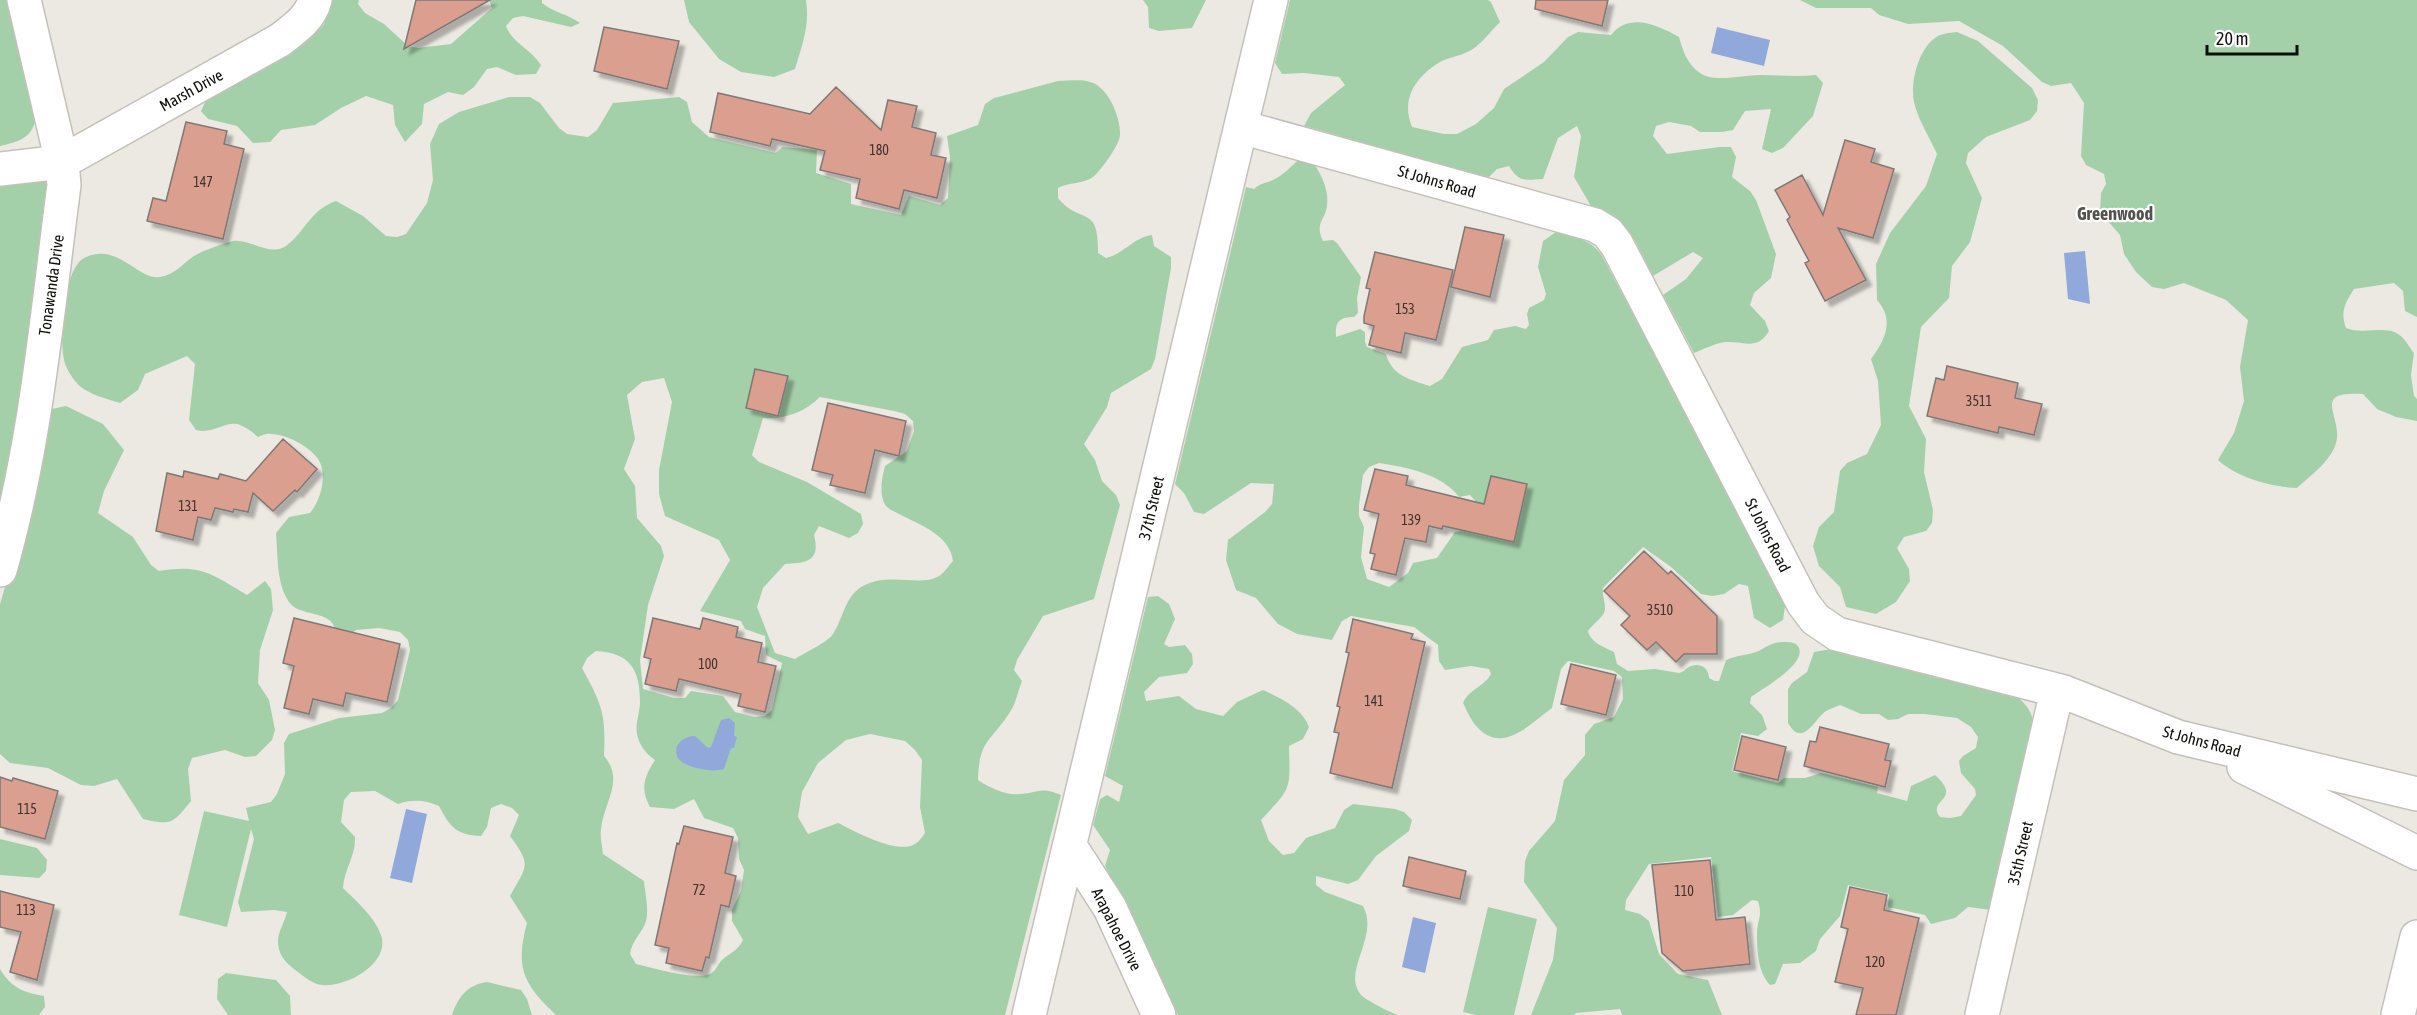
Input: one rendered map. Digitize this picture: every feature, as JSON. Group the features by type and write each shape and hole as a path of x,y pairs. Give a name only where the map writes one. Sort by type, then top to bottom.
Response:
{"street":[{"name":"Tonawanda Drive","path":"0,570 33,423 64,185 62,162 24,0"},
{"name":"37th Street","path":"1029,1015 1271,0"},
{"name":"Marsh Drive","path":"62,162 280,40 302,22 314,4"},
{"name":"St Johns Road","path":"1241,127 1595,225 1608,233 1617,244 1803,603 1815,619 1837,634 2057,691 2178,737 2417,794"},
{"path":"0,169 62,162"},
{"name":"35th Street","path":"1982,1015 2057,691"},
{"path":"2178,737 2287,787 2417,853"},
{"name":"Arapahoe Drive","path":"1070,846 1110,908 1159,1015"},
{"path":"2398,1015 2417,937"}],"green space":[{"path":"0,0 9,0 38,108 34,125 27,135 22,139 0,146"},
{"path":"329,0 359,0 358,4 365,13 384,24 408,46 418,48 451,44 492,8 489,0 542,0 542,3 580,23 571,27 523,16 513,18 506,26 513,37 541,65 536,74 516,75 497,67 487,69 474,87 463,95 448,92 424,104 422,124 405,142 395,125 393,105 366,96 341,108 315,125 281,130 270,142 253,143 237,126 208,119 201,111 207,98 305,43 324,24"},
{"path":"684,0 806,0 806,27 795,69 774,77 741,72 719,59 689,22"},
{"path":"1143,0 1206,0 1192,28 1159,31 1149,28 1148,7"},
{"path":"1290,0 1488,0 1491,2 1500,22 1484,40 1466,53 1442,61 1433,67 1418,80 1413,88 1408,106 1412,127 1444,134 1457,134 1476,124 1494,108 1504,89 1544,62 1568,37 1578,32 1611,35 1618,28 1635,22 1662,28 1679,37 1689,61 1706,76 1721,78 1816,75 1823,83 1813,116 1783,148 1772,153 1762,149 1771,109 1745,111 1733,130 1700,132 1691,126 1669,122 1656,126 1653,136 1667,154 1731,147 1736,157 1732,177 1750,191 1756,200 1776,254 1771,278 1754,293 1750,305 1765,321 1769,331 1755,343 1722,343 1694,353 1663,295 1686,279 1703,258 1693,252 1653,276 1636,242 1623,224 1615,217 1591,206 1574,177 1581,136 1577,126 1558,138 1543,179 1527,180 1516,175 1509,166 1497,169 1488,178 1304,126 1311,113 1345,85 1339,77 1304,73 1282,74 1275,63"},
{"path":"1800,0 2417,0 2417,317 2405,311 2403,291 2394,283 2354,289 2346,303 2343,317 2346,328 2359,331 2393,331 2407,343 2414,353 2411,375 2414,396 2417,399 2417,421 2396,417 2377,409 2363,394 2338,396 2333,400 2332,405 2337,438 2332,452 2322,466 2297,488 2276,486 2245,477 2226,466 2218,460 2234,433 2244,401 2240,367 2248,320 2226,300 2184,283 2164,289 2152,287 2136,272 2124,254 2120,235 2100,212 2101,193 2106,184 2104,174 2086,165 2081,156 2084,103 2071,83 2051,86 2042,82 2003,46 1959,21 1908,24 1879,15 1871,8 1816,8"},
{"path":"1957,32 1978,41 2032,88 2038,100 2037,111 2030,120 1986,137 1968,153 1966,163 1982,198 1970,242 1952,266 1949,298 1921,327 1909,406 1926,439 1924,472 1933,510 1932,523 1926,531 1904,537 1897,548 1909,569 1910,581 1896,602 1876,614 1846,607 1840,587 1819,566 1813,546 1819,527 1834,512 1840,471 1847,463 1867,454 1881,425 1878,381 1871,359 1884,337 1887,322 1886,315 1877,300 1876,264 1890,233 1926,186 1937,154 1914,102 1913,86 1917,67 1929,43 1943,34"},
{"path":"1058,81 1086,81 1102,90 1108,96 1116,112 1120,128 1117,145 1093,177 1058,188 1058,198 1066,206 1092,221 1098,237 1098,253 1106,258 1152,235 1154,246 1171,257 1155,359 1151,369 1111,393 1107,407 1084,444 1095,460 1102,481 1116,495 1120,505 1094,599 1043,616 1017,660 1014,670 1022,681 1014,705 987,742 981,756 978,780 992,788 1014,794 1044,790 1061,795 1005,1015 556,1015 529,984 522,964 523,939 527,923 510,896 525,866 522,854 510,836 519,815 512,808 501,804 491,808 487,827 481,836 460,832 451,824 439,806 434,804 413,801 398,804 375,791 351,792 344,800 341,822 355,837 355,844 343,888 374,922 381,935 382,945 373,964 354,978 343,982 332,985 316,983 284,960 278,939 287,912 274,910 241,912 238,902 254,839 251,829 227,927 179,915 204,811 249,821 246,808 271,802 277,794 285,774 284,743 289,734 339,718 382,713 391,708 398,700 410,650 408,640 400,632 379,628 356,630 336,648 335,629 328,619 300,610 289,602 278,569 276,533 289,517 310,513 319,496 322,484 321,465 307,448 278,435 268,434 258,437 237,424 203,431 196,430 189,420 195,364 187,356 145,374 138,390 120,403 90,392 75,381 63,356 62,326 67,291 77,265 84,258 96,254 107,254 152,277 160,277 174,271 198,254 233,241 280,249 293,240 320,210 336,201 363,216 386,236 397,237 406,234 427,203 433,180 430,144 439,124 459,112 509,97 530,97 540,103 559,128 567,134 588,137 597,130 613,103 679,97 687,102 692,122 709,137 776,153 782,147 817,150 816,173 851,184 851,204 901,215 909,196 940,205 948,198 950,157 947,136 978,125 985,104 994,98","holes":["664,378 672,402 659,470 659,494 665,516 719,540 730,560 700,611 741,621 745,629 765,636 766,655 782,663 772,710 765,716 755,717 735,712 723,696 691,691 685,698 674,698 643,689 640,660 648,605 664,556 661,546 637,518 635,486 624,469 635,439 627,395 642,382","820,397 894,411 905,414 913,421 914,431 907,451 885,466 882,498 888,508 925,527 940,538 951,552 953,561 937,577 922,580 884,580 858,589 849,600 833,634 795,659 775,653 757,607 763,588 785,564 805,562 813,556 816,544 814,535 819,526 849,538 858,533 863,524 861,514 807,482 759,462 752,455 763,418 786,416 801,411","596,651 608,652 625,659 635,672 640,690 637,734 643,749 655,760 648,772 644,789 650,807 674,809 694,799 704,818 733,828 738,838 739,859 744,870 741,891 732,910 732,921 743,940 737,949 723,959 710,974 700,976 682,974 636,964 630,954 632,945 646,919 644,881 603,854 601,829 612,791 613,774 604,756 601,710 582,668 587,658","870,734 905,741 922,760 920,807 925,833 916,843 907,847 887,844 838,823 808,834 798,817 802,792 818,763 846,740"]},
{"path":"1298,160 1315,165 1326,189 1326,210 1320,225 1323,241 1333,240 1337,243 1361,277 1357,298 1358,313 1354,317 1339,321 1336,337 1360,329 1365,332 1367,347 1386,354 1393,367 1403,376 1430,386 1442,379 1462,347 1488,340 1494,330 1515,326 1526,329 1529,325 1527,314 1529,308 1544,300 1546,294 1538,267 1543,241 1556,232 1587,242 1601,254 1786,600 1783,620 1770,628 1754,618 1748,586 1739,584 1724,594 1712,596 1701,594 1671,567 1643,547 1603,588 1605,611 1588,631 1595,642 1614,652 1617,664 1628,671 1655,669 1679,673 1691,666 1699,665 1705,668 1709,678 1715,681 1719,681 1726,660 1756,652 1775,643 1790,642 1797,645 1800,652 1792,667 1751,697 1750,703 1762,715 1767,729 1758,736 1741,733 1732,771 1778,783 1784,778 1805,778 1821,773 1878,787 1877,793 1907,801 1911,786 1935,775 1946,790 1946,795 1937,806 1937,811 1940,817 1950,818 1961,816 1976,795 1975,789 1961,773 1959,761 1976,748 1978,737 1971,727 1957,718 1908,714 1898,719 1888,720 1879,714 1861,714 1840,705 1826,711 1804,732 1799,733 1793,730 1788,723 1788,689 1792,683 1807,672 1814,652 1831,649 2005,691 2025,704 2035,727 1992,910 1968,907 1955,918 1931,924 1925,915 1888,907 1889,894 1848,885 1840,916 1820,939 1816,951 1800,963 1783,964 1775,984 1770,985 1763,974 1758,955 1757,934 1760,911 1758,901 1752,900 1733,915 1718,917 1711,857 1649,864 1626,900 1625,910 1640,914 1649,921 1659,954 1678,974 1708,980 1722,1015 1622,1015 1620,1009 1574,1015 1531,1015 1553,960 1557,928 1524,882 1525,861 1529,851 1555,821 1564,780 1585,755 1585,735 1594,724 1614,717 1623,699 1622,677 1614,671 1568,661 1561,669 1552,708 1516,734 1497,738 1487,735 1469,716 1463,703 1469,694 1488,679 1491,674 1489,669 1471,666 1445,670 1439,661 1438,645 1414,627 1351,616 1342,621 1332,640 1297,634 1278,624 1256,598 1236,590 1226,560 1228,540 1272,504 1274,484 1251,483 1204,514 1194,512 1184,493 1175,484 1246,187 1254,189 1273,180","holes":["1379,463 1412,469 1433,477 1452,489 1459,497 1470,495 1477,503 1465,530 1455,532 1437,558 1413,563 1408,573 1389,587 1367,579 1361,557 1364,527 1359,516 1359,505 1363,475 1369,467"]},
{"path":"40,175 46,182 48,191 21,387 0,503 0,180"},
{"path":"66,406 103,424 124,450 104,491 98,513 133,537 151,565 159,571 186,569 206,572 247,595 265,581 271,589 273,610 260,650 258,683 269,700 275,730 272,740 256,756 245,757 225,750 192,758 188,769 191,801 171,821 143,819 117,779 94,786 81,785 48,768 10,763 0,754 0,604 26,516 47,410"},
{"path":"1158,596 1169,604 1175,619 1164,644 1169,647 1185,645 1192,654 1193,664 1187,673 1159,677 1144,692 1146,701 1179,696 1196,709 1223,716 1237,702 1263,690 1296,709 1306,720 1309,727 1303,739 1289,746 1287,788 1279,801 1261,820 1269,841 1283,855 1294,853 1306,838 1335,828 1344,810 1353,804 1395,809 1404,812 1412,820 1409,831 1376,856 1358,880 1348,884 1316,876 1316,885 1325,892 1363,906 1367,918 1367,930 1357,964 1356,986 1361,995 1398,1015 1178,1015 1105,866 1110,850 1093,825 1100,799 1107,795 1119,802 1123,786 1105,776 1148,597"},
{"path":"0,839 37,848 47,860 46,871 39,878 0,875"},
{"path":"1488,907 1537,919 1514,1015 1476,1015 1463,1012"},
{"path":"0,969 18,988 44,996 45,1007 39,1015 0,1015"},
{"path":"226,973 276,980 290,996 291,1015 228,1015 217,999 218,979"},
{"path":"487,982 521,990 527,999 532,1015 452,1015 464,993 474,986"}],"water":[{"path":"1717,27 1770,40 1764,66 1711,53"},
{"path":"2085,251 2090,304 2068,299 2064,253"},
{"path":"729,718 735,723 734,736 737,737 724,769 700,769 681,762 676,753 680,742 695,736 708,748 711,747 721,720"},
{"path":"406,809 427,814 412,883 390,878"},
{"path":"1413,917 1436,923 1425,973 1402,967"}],"building":[{"path":"416,0 490,0 404,49"},
{"path":"1536,0 1608,0 1602,26 1535,9"},
{"path":"604,27 679,41 667,89 594,71"},
{"path":"836,87 881,130 888,100 917,106 912,127 936,133 931,155 946,158 937,198 904,190 899,209 856,198 860,179 820,170 825,151 772,139 770,146 710,132 718,93 810,114"},
{"path":"186,122 227,131 224,144 244,149 223,239 147,221 153,198 166,201"},
{"path":"1845,140 1875,149 1871,162 1894,169 1873,238 1838,228 1866,280 1825,301 1805,263 1809,261 1787,220 1790,217 1775,190 1802,175 1823,215"},
{"path":"1465,227 1504,235 1490,297 1451,287"},
{"path":"1375,252 1453,270 1436,340 1405,333 1401,353 1369,345 1374,326 1364,323 1364,316 1370,289 1366,288"},
{"path":"1947,366 2018,383 2015,398 2042,404 2034,435 1999,427 1998,433 1927,416 1936,378 1944,380"},
{"path":"755,369 788,376 778,416 746,408"},
{"path":"828,403 906,421 899,456 875,450 865,493 830,485 833,475 812,470"},
{"path":"283,439 317,469 297,492 295,490 273,511 253,493 248,512 234,509 233,512 215,508 211,520 198,517 193,540 156,531 167,473 183,477 184,471 218,479 220,474 246,481"},
{"path":"1375,469 1408,476 1406,485 1484,504 1491,476 1527,484 1514,542 1443,526 1442,529 1429,526 1426,542 1405,538 1396,575 1371,569 1375,554 1370,553 1379,514 1364,510"},
{"path":"1644,551 1668,574 1671,571 1717,616 1717,654 1684,654 1676,662 1656,642 1647,650 1621,625 1630,616 1604,591"},
{"path":"294,618 400,644 387,702 346,693 343,706 313,699 309,714 284,708 294,666 283,663"},
{"path":"653,618 700,629 703,618 738,627 736,637 762,643 758,662 776,666 765,712 738,706 741,694 679,679 676,691 645,684 651,659 644,657"},
{"path":"1353,619 1413,634 1411,639 1425,642 1392,788 1330,773 1339,733 1334,732 1340,707 1337,706 1349,653 1346,652"},
{"path":"1571,664 1616,675 1606,715 1561,704"},
{"path":"1820,727 1889,744 1885,760 1891,761 1885,787 1804,766 1810,741 1816,742"},
{"path":"1742,736 1786,747 1778,780 1734,770"},
{"path":"0,777 12,781 13,778 58,791 45,839 0,827"},
{"path":"684,826 733,837 725,873 736,876 729,907 721,905 709,958 706,957 702,971 666,963 669,948 655,945 677,843 679,844"},
{"path":"1409,857 1466,871 1460,899 1403,886"},
{"path":"1710,860 1716,920 1745,917 1750,964 1683,971 1662,953 1652,865"},
{"path":"1850,887 1887,895 1884,910 1919,918 1896,1015 1856,1015 1863,988 1835,982 1848,929 1841,927"},
{"path":"0,891 54,905 37,980 10,972 21,932 0,927"}],"district":[{"name":"Greenwood","path":"2115,214"}]}
